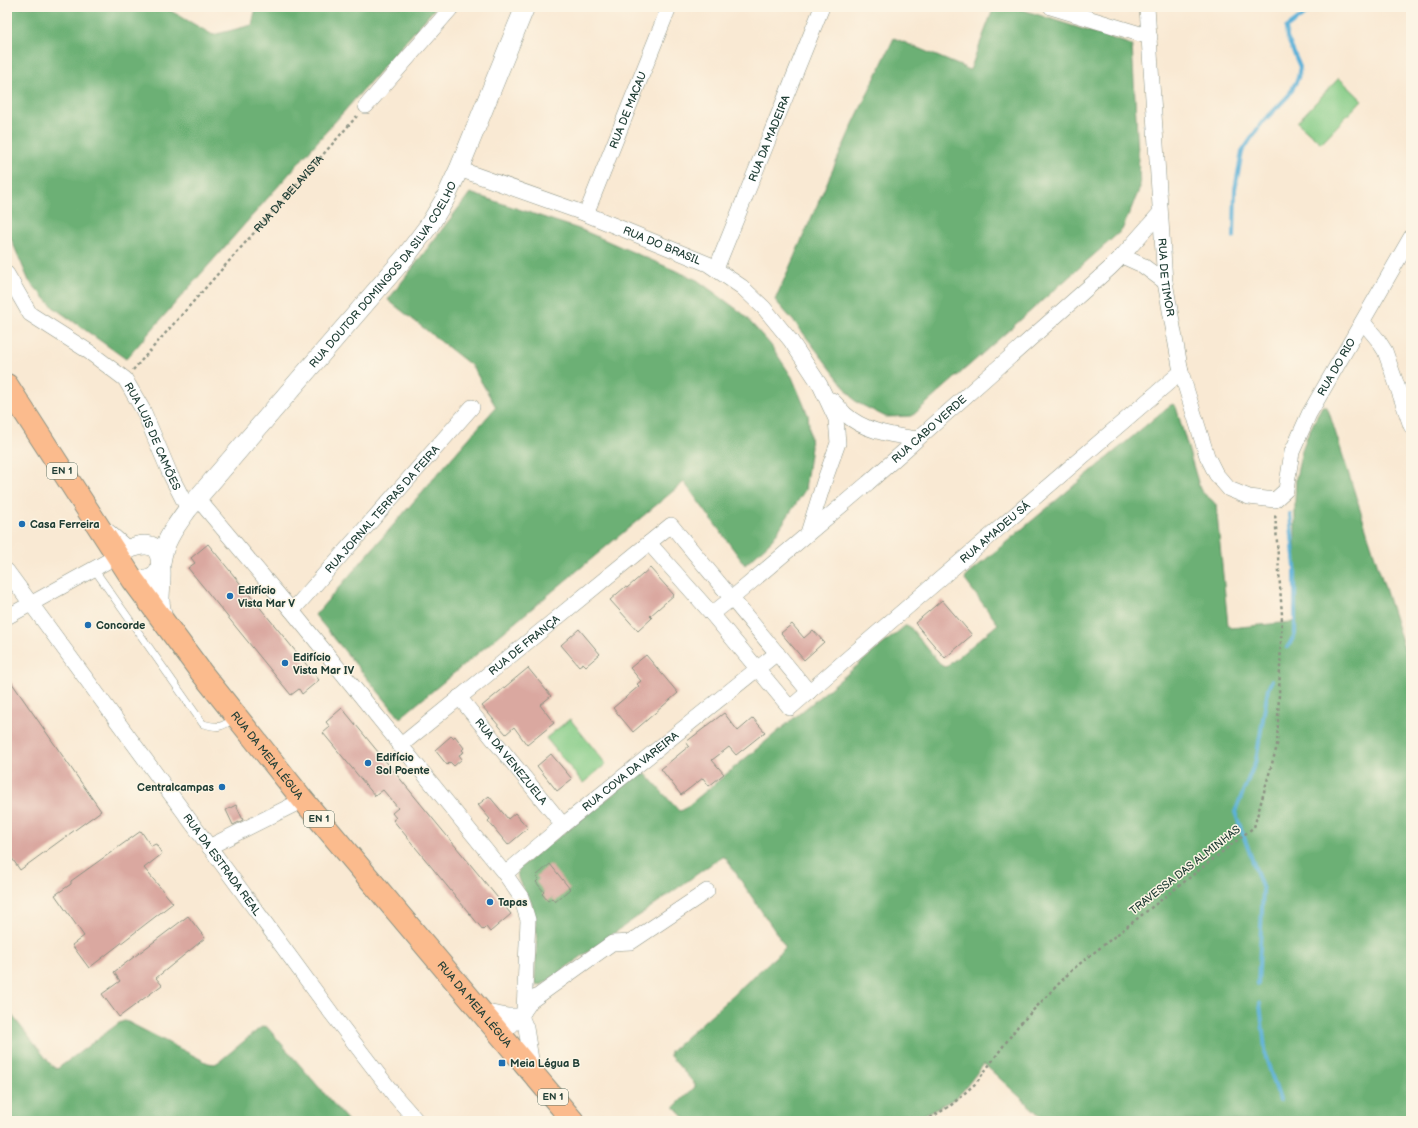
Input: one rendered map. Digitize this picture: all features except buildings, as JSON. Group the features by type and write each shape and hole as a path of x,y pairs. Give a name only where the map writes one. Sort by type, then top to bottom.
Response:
{"main road":[{"name":"RUA DA MEIA LÉGUA","path":"7,385 97,524 122,553 133,580 201,672 303,800 573,1121"}],"street":[{"path":"366,106 452,7"},
{"name":"RUA DOUTOR DOMINGOS DA SILVA COELHO","path":"163,621 160,600 161,564 162,553 168,539 193,504 406,256 430,224 441,206 459,169 525,7"},
{"name":"RUA DE MACAU","path":"586,214 669,7"},
{"name":"RUA DA MADEIRA","path":"716,269 822,7"},
{"path":"1051,7 1150,37"},
{"name":"RUA DE TIMOR","path":"1147,7 1165,282 1181,372 1207,456 1216,474 1229,489 1249,497 1274,500"},
{"name":"RUA DO BRASIL","path":"459,169 586,214 708,264 742,287 764,308 791,341 820,385 845,414 866,428 888,435 917,439"},
{"name":"RUA CABO VERDE","path":"712,614 808,534 917,439 1122,256 1160,213"},
{"name":"RUA DO RIO","path":"1274,500 1286,490 1292,452 1309,414 1411,237"},
{"path":"1122,256 1142,265 1165,282"},
{"name":"RUA LUIS DE CAMÕES","path":"7,274 30,314 88,351 125,379 143,410 171,476 193,504 292,611 505,874 521,897 528,920 524,1018 533,1073"},
{"path":"1363,322 1386,351 1411,426"},
{"name":"RUA AMADEU SÁ","path":"758,670 790,708 1181,372"},
{"name":"RUA DO BRASIL","path":"808,534 838,442 836,419 820,385"},
{"name":"RUA JORNAL TERRAS DA FEIRA","path":"292,611 472,407"},
{"name":"RUA DOUTOR DOMINGOS DA SILVA COELHO","path":"122,553 150,538 193,504"},
{"name":"RUA DE FRANÇA","path":"400,746 670,525 731,599"},
{"path":"649,543 712,614 758,670"},
{"name":"RUA DOUTOR DOMINGOS DA SILVA COELHO","path":"122,553 142,544 151,546 158,553 161,564 157,574 152,578 142,581 133,580"},
{"path":"7,617 122,553"},
{"name":"RUA DA ESTRADA REAL","path":"7,571 332,1014 395,1096 417,1121"},
{"path":"731,599 809,692"},
{"name":"RUA COVA DA VAREIRA","path":"505,874 563,825 758,670 777,653"},
{"name":"RUA DA VENEZUELA","path":"459,697 563,825"},
{"path":"209,847 303,800"},
{"path":"505,1040 524,1018 531,1001 612,944 631,942 707,892"},
{"path":"481,1011 524,1018"}],"lane":[{"path":"94,569 203,724 220,727 236,716"}],"path":[{"name":"RUA DA BELAVISTA","path":"125,379 366,106"},
{"name":"TRAVESSA DAS ALMINHAS","path":"925,1121 950,1106 976,1083 1018,1026 1072,969 1254,827 1277,746 1282,615 1274,500"}],"green space":[{"path":"7,7 164,7 213,35 252,25 256,7 436,7 126,359 53,307 29,281 8,232"},
{"path":"994,7 1014,7 1132,45 1140,188 1122,230 912,416 886,417 856,402 797,325 775,300 853,124 894,38 970,70"},
{"path":"1339,78 1362,100 1321,143 1297,122"},
{"path":"470,193 582,230 697,280 742,313 770,344 792,377 808,415 811,447 805,490 772,540 745,565 684,482 400,718 315,615 496,407 472,366 388,300"},
{"path":"1173,404 1176,407 1200,489 1216,505 1228,625 1230,628 1292,622 1295,619 1296,478 1302,450 1308,434 1322,406 1326,406 1328,409 1411,670 1411,1121 1046,1121 984,1064 962,1092 954,1099 912,1121 688,1121 675,1108 675,1106 695,1087 695,1084 670,1056 670,1052 785,948 725,857 721,857 543,984 537,986 535,982 536,923 530,901 518,878 518,869 641,772 644,772 679,811 683,810 905,626 909,626 942,666 946,667 998,624 965,580 966,576"},
{"path":"570,719 606,764 583,783 546,738"},
{"path":"7,1009 52,1066 57,1069 119,1023 124,1021 208,1063 215,1064 260,1028 265,1026 348,1121 7,1121"}],"waterway":[{"path":"1234,237 1235,189 1242,152 1260,125 1289,95 1298,78 1300,67 1287,37 1286,28 1315,7"},
{"path":"1288,647 1295,634 1295,567 1290,514"},
{"path":"1258,985 1263,890 1235,812 1256,760 1268,689 1272,680"},
{"path":"1260,1003 1266,1058 1280,1100"}],"place":[{"name":"Casa Ferreira","path":"22,524"},
{"name":"Edifício Vista Mar V","path":"230,596"},
{"name":"Concorde","path":"88,625"},
{"name":"Edifício Vista Mar IV","path":"285,663"},
{"name":"Edifício Sol Poente","path":"368,763"},
{"name":"Centralcampas","path":"222,787"},
{"name":"Tapas","path":"490,902"},
{"name":"Meia Légua B","path":"502,1063"}]}
